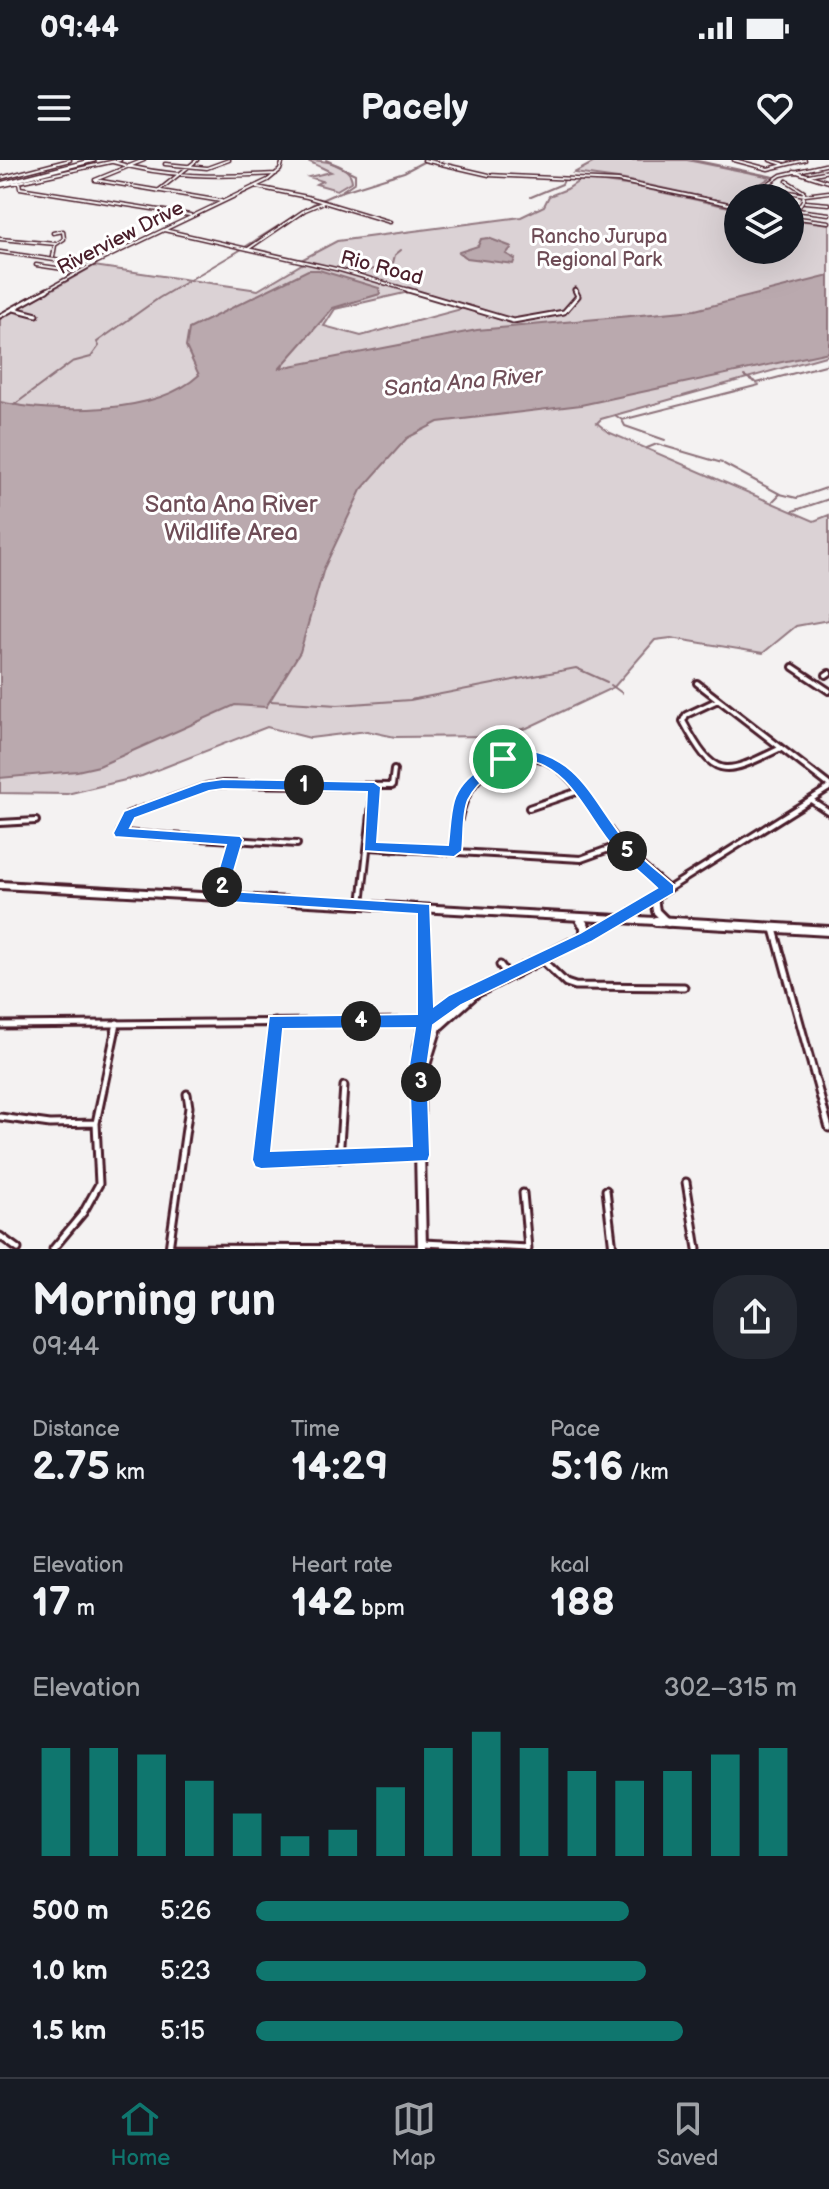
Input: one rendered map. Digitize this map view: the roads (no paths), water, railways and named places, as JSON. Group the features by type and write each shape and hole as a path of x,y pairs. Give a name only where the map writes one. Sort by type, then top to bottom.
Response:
{"main road":[{"path":"0,182 85,160"},
{"path":"0,182 94,160"},
{"path":"0,885 829,931"},
{"path":"654,898 656,911 668,923"},
{"path":"578,918 585,926 585,937"},
{"path":"422,1247 421,1078 418,1050 426,1021 449,1003 475,993 620,919"},
{"path":"421,1078 437,1027 475,993"}],"street":[{"path":"0,182 70,160"},
{"path":"0,182 19,182 120,160"},
{"path":"144,160 95,180 223,201"},
{"path":"158,191 197,160"},
{"path":"165,164 191,167 222,165 229,160"},
{"path":"113,162 126,167 217,178 276,174 283,160"},
{"path":"425,160 489,175 626,182 724,202"},
{"path":"734,160 768,169 802,160 813,166"},
{"path":"770,160 783,164"},
{"path":"768,184 792,171 829,164"},
{"path":"792,171 829,182"},
{"path":"807,176 829,171"},
{"name":"Riverview Drive","path":"0,316 92,265 276,174"},
{"path":"787,181 801,188 805,195 805,202 797,210 829,214"},
{"path":"19,182 20,188 54,195 192,216"},
{"path":"256,186 390,222"},
{"path":"805,195 829,192"},
{"path":"245,248 321,201"},
{"path":"805,202 829,204"},
{"path":"804,219 829,222"},
{"name":"Rio Road","path":"164,230 340,270 513,321 564,312 576,302 578,296 575,290"},
{"path":"0,239 56,244 64,239 63,232 53,233"},
{"path":"51,258 56,244"},
{"path":"0,252 92,265"},
{"path":"36,265 79,272"},
{"path":"14,309 37,315"},
{"path":"793,667 829,691"},
{"path":"620,919 829,786 697,683"},
{"path":"718,700 686,715 683,721 706,762 718,770 739,769 781,748"},
{"path":"454,851 461,799 483,773 503,759 524,754 544,757 564,769 620,845 668,889"},
{"path":"297,844 120,833 129,814 207,786 392,786 394,770"},
{"path":"361,906 374,787"},
{"path":"529,808 579,791"},
{"path":"810,800 829,812"},
{"path":"0,823 36,821"},
{"path":"219,896 235,840"},
{"path":"369,847 581,859 620,845"},
{"path":"425,909 426,1021"},
{"path":"774,929 829,1128"},
{"path":"542,960 566,983 575,986 684,987"},
{"path":"500,965 509,976"},
{"path":"0,1025 426,1021 437,1027"},
{"path":"275,1022 261,1160 421,1155"},
{"path":"53,1249 83,1213 99,1184 96,1123 117,1023"},
{"path":"339,1159 344,1086"},
{"path":"187,1094 189,1107 169,1248 528,1248 523,1193"},
{"path":"0,1117 50,1124 96,1123"},
{"path":"686,1182 697,1249"},
{"path":"606,1190 613,1249"},
{"path":"0,1236 18,1249"}],"water":[{"path":"488,238 512,247 506,254 515,259 513,264 467,258 459,252 478,246 481,239"},
{"name":"Santa Ana River","path":"308,270 319,270 379,288 380,294 333,308 280,368 477,330 695,310 829,276 829,352 581,405 438,422 407,438 361,490 324,568 300,652 266,707 235,705 99,766 0,778 0,402 76,409 104,408 158,398 199,375 186,347 189,329"}],"waterway":[{"path":"326,160 355,174 355,182 343,190"},
{"path":"693,160 774,177"},
{"path":"321,200 404,172 425,161"},
{"path":"531,197 562,184 564,180"},
{"path":"245,247 318,201"},
{"path":"14,405 72,362 91,357 99,346 97,342 159,298 242,249"},
{"path":"358,274 393,263 395,255 401,250"},
{"path":"744,376 757,383 829,364"},
{"path":"615,415 622,420 759,385"},
{"path":"623,422 625,426 665,440"},
{"path":"647,448 657,444 722,463"},
{"path":"724,464 780,494"},
{"path":"780,494 797,498 829,487"},
{"path":"773,501 780,494"},
{"path":"793,511 829,499"},
{"path":"270,701 338,705 410,700 576,668 607,682"},
{"path":"611,685 622,693"}],"park label":[{"name":"Rancho Jurupa Regional Park","path":"599,248"},
{"name":"Santa Ana River Wildlife Area","path":"231,518"}]}
